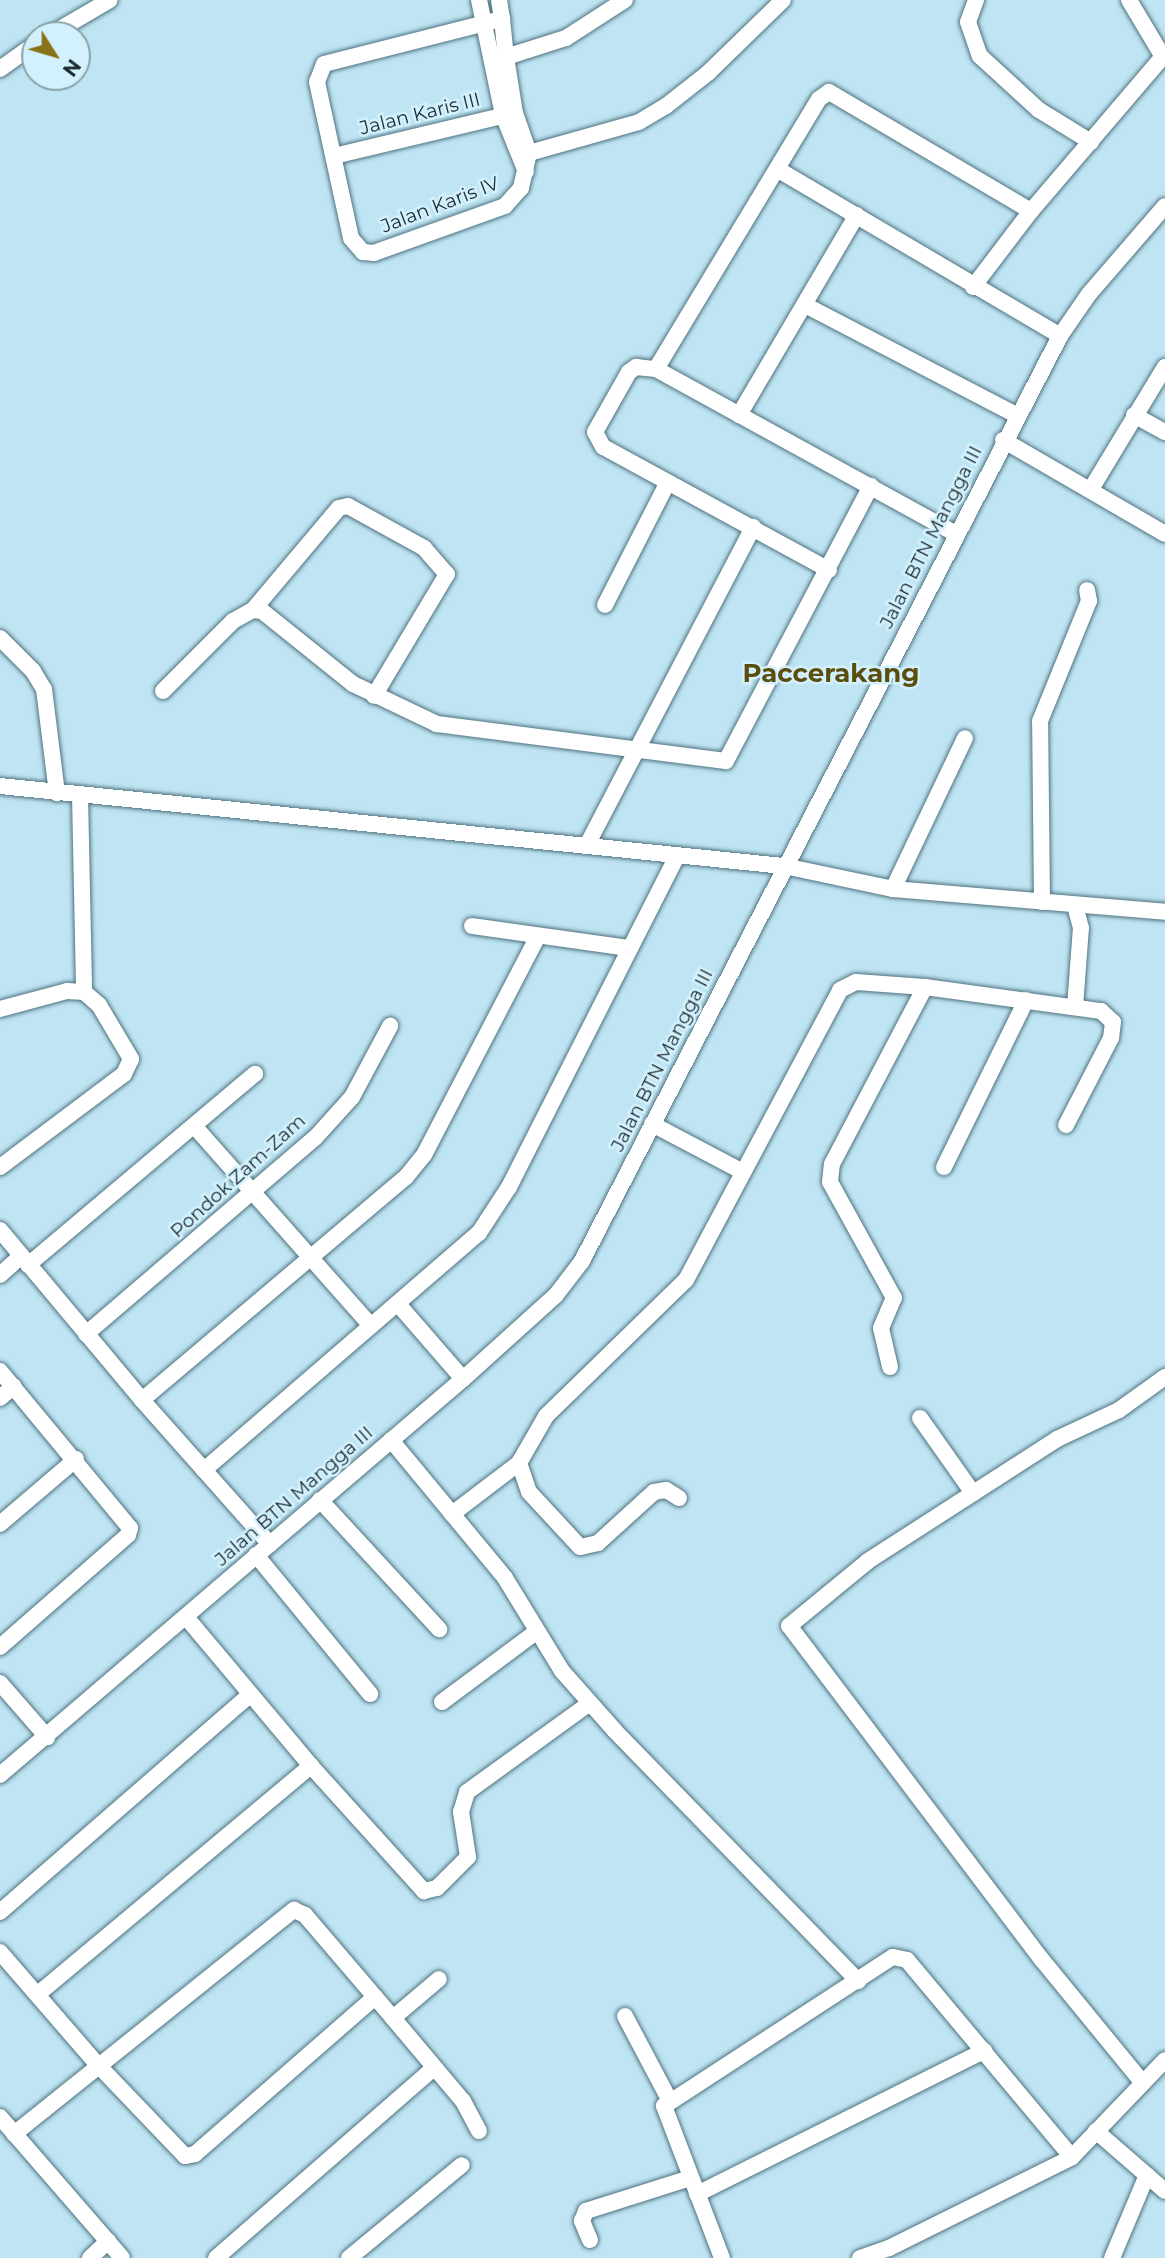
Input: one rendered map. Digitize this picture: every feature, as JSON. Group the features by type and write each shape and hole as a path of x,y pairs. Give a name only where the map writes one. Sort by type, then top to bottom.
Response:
{"street":[{"path":"74,21 110,0"},
{"path":"479,0 482,22 526,172"},
{"path":"499,0 509,114 529,153 639,121 666,106 709,72 783,0"},
{"path":"506,57 566,38 625,0"},
{"path":"975,0 968,22 980,56 1039,110 1091,142"},
{"path":"973,287 1031,211 1164,56 1129,0"},
{"path":"482,22 502,19"},
{"name":"Jalan Karis IV","path":"482,22 324,64 317,82 351,238 363,252 374,253 505,206 521,188 529,153"},
{"path":"0,69 21,54"},
{"path":"656,369 819,99 836,92 1031,211"},
{"name":"Jalan Karis III","path":"334,156 509,114"},
{"path":"777,169 1060,336"},
{"name":"Jalan BTN Mangga III","path":"0,1776 463,1379 556,1295 582,1261 1003,440 1060,336 1165,206"},
{"path":"739,415 743,402 858,215"},
{"path":"805,305 1018,416"},
{"path":"829,569 603,447 596,432 629,372 636,367 656,369 956,534"},
{"path":"1091,489 1165,367"},
{"path":"1134,415 1165,432"},
{"path":"1003,440 1165,534"},
{"path":"605,605 668,482"},
{"path":"253,610 272,616 374,696 437,723 726,761 871,486"},
{"path":"163,691 233,621 253,610 339,508 348,506 424,548 447,574 374,696"},
{"path":"587,845 633,750 753,527"},
{"path":"1042,902 1040,721 1089,601 1087,590"},
{"path":"0,638 33,671 44,689 57,793"},
{"path":"893,889 965,738"},
{"path":"0,786 784,866 893,889 1165,912"},
{"path":"0,1167 124,1074 130,1065 128,1051 84,992 80,795"},
{"path":"204,1470 479,1233 494,1213 677,856"},
{"path":"1075,905 1081,928 1075,1007"},
{"path":"472,926 629,948"},
{"path":"142,1400 406,1177 424,1155 538,936"},
{"path":"452,1514 519,1463 546,1416 686,1280 840,990 856,982 925,987 1101,1011 1110,1016 1113,1028 1066,1125"},
{"path":"890,1367 881,1328 894,1298 830,1182 832,1164 925,987"},
{"path":"0,1009 67,991 84,992"},
{"path":"944,1167 1026,1000"},
{"name":"Pondok Zam-Zam","path":"86,1334 255,1193 352,1097 390,1026"},
{"path":"0,1275 24,1260 196,1128 256,1074"},
{"path":"652,1124 743,1172"},
{"path":"196,1128 371,1326"},
{"path":"0,1230 142,1400 271,1544"},
{"path":"398,1304 463,1379"},
{"path":"0,1371 127,1520 130,1532 0,1647"},
{"path":"1142,2081 1042,1959 789,1626 868,1561 1057,1438 1119,1410 1165,1377"},
{"path":"0,1398 14,1386"},
{"path":"920,1418 973,1493"},
{"path":"391,1440 505,1578 536,1632 590,1703 858,1981"},
{"path":"0,1524 76,1459"},
{"path":"519,1463 529,1492 580,1547 598,1543 654,1492 666,1490 679,1498"},
{"path":"320,1500 439,1629"},
{"path":"256,1555 370,1694"},
{"path":"187,1616 311,1766 407,1875 428,1891 468,1857 461,1812 467,1793 590,1703"},
{"path":"442,1702 536,1632"},
{"path":"0,1683 47,1737"},
{"path":"0,1912 250,1695"},
{"path":"38,1994 311,1766"},
{"path":"14,2134 294,1910 305,1915 463,2101 479,2131"},
{"path":"0,1952 98,2065 181,2154 191,2155 375,1997"},
{"path":"722,2258 664,2114 669,2099 893,1957 907,1960 1072,2157"},
{"path":"393,2018 439,1979"},
{"path":"625,2016 669,2099"},
{"path":"697,2194 984,2051"},
{"path":"860,2258 891,2253 1072,2157 1142,2081 1163,2065"},
{"path":"216,2258 434,2068"},
{"path":"0,2117 122,2258"},
{"path":"1096,2131 1165,2191"},
{"path":"349,2258 462,2165"},
{"path":"1112,2258 1147,2175"},
{"path":"590,2240 582,2221 586,2211 690,2178"},
{"path":"90,2258 108,2241"}],"district":[{"name":"Paccerakang","path":"831,674"}]}
